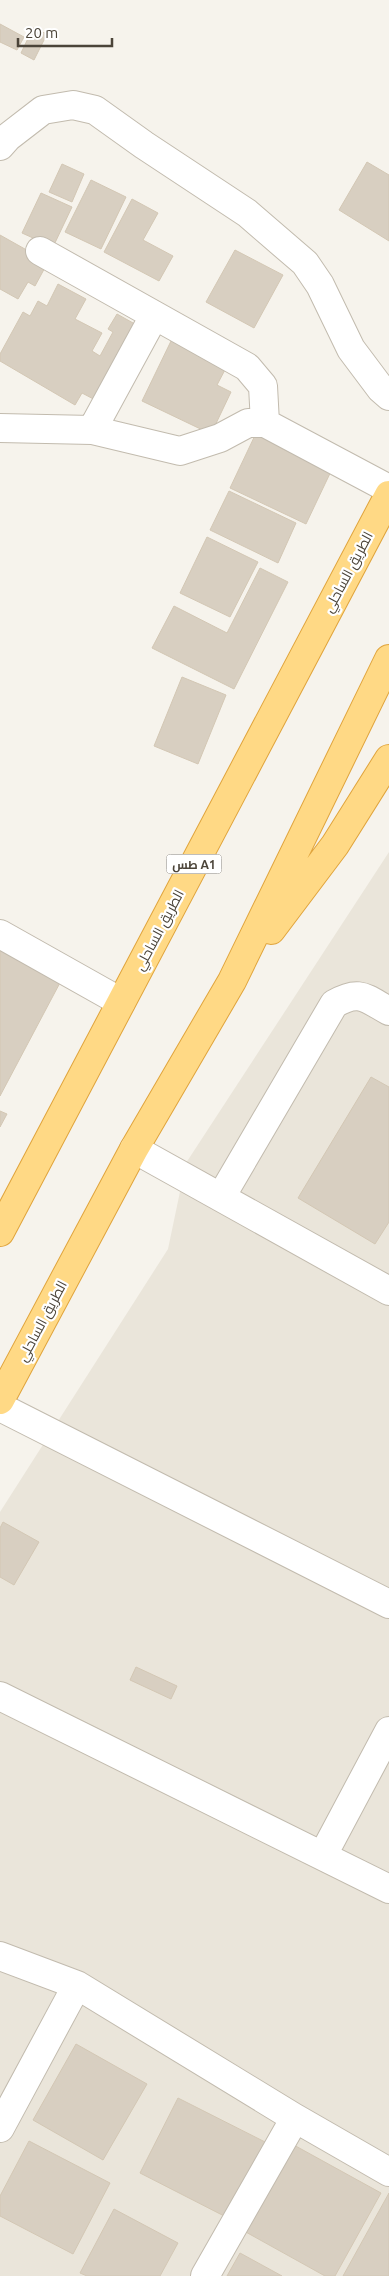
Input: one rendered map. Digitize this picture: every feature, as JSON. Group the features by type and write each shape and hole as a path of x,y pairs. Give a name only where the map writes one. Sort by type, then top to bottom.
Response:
{"highway":[{"name":"الطريق الساحلي","path":"0,1232 389,495"},
{"path":"232,981 389,658"},
{"path":"232,981 335,845 389,759"},
{"name":"الطريق الساحلي","path":"0,1400 134,1149 232,981"}],"street":[{"path":"0,146 8,137 43,110 74,104 95,110 158,155 247,213 305,264 320,285 351,349 381,389 389,396"},
{"path":"40,251 247,367 263,386 265,423"},
{"path":"92,430 154,316"},
{"path":"0,428 92,430 180,451 220,438 248,423 265,423 389,489"},
{"path":"0,934 121,1002"},
{"path":"221,1197 334,1004 348,996 360,995 389,1011"},
{"path":"134,1149 389,1291"},
{"path":"0,1406 389,1604"},
{"path":"0,1696 389,1889"},
{"path":"323,1855 389,1732"},
{"path":"0,1956 77,1985 295,2118 389,2172"},
{"path":"0,2128 77,1985"},
{"path":"205,2276 295,2118"}],"shaded area":[{"path":"389,852 389,2276 0,2276 0,1512 168,1249 186,1163"}],"building":[{"path":"0,24 24,37 17,50 0,42"},
{"path":"33,28 47,34 34,60 21,53"},
{"path":"367,162 389,175 389,241 339,210"},
{"path":"62,164 84,174 72,202 49,192"},
{"path":"91,180 126,197 101,249 65,232"},
{"path":"41,193 72,207 53,247 22,233"},
{"path":"132,199 158,213 143,240 173,256 159,281 104,252"},
{"path":"0,235 48,262 35,286 28,282 18,299 0,289"},
{"path":"235,250 283,275 254,328 206,302"},
{"path":"58,284 86,299 75,319 102,333 92,351 100,356 113,332 108,329 117,314 142,328 101,403 82,393 75,405 0,361 0,354 23,312 30,316 38,301 47,306"},
{"path":"172,339 227,366 217,385 231,392 211,434 142,401"},
{"path":"258,429 334,465 306,524 230,488"},
{"path":"229,491 296,523 278,563 210,530"},
{"path":"207,537 258,562 230,617 180,593"},
{"path":"260,568 288,582 234,689 152,648 174,606 227,633"},
{"path":"182,677 226,695 198,764 154,746"},
{"path":"0,947 62,979 0,1096"},
{"path":"371,1077 389,1087 389,1222 375,1244 298,1198"},
{"path":"0,1111 7,1114 0,1127"},
{"path":"3,1522 39,1542 14,1585 0,1577 0,1528"},
{"path":"136,1667 177,1686 171,1699 130,1680"},
{"path":"76,2044 147,2084 103,2160 33,2120"},
{"path":"178,2098 269,2144 230,2219 140,2173"},
{"path":"29,2141 110,2183 73,2254 0,2216 0,2196"},
{"path":"292,2144 381,2193 335,2276 325,2276 244,2231"},
{"path":"389,2193 389,2276 343,2276"},
{"path":"114,2209 178,2243 160,2276 87,2276 80,2273"},
{"path":"240,2253 282,2276 227,2276"}]}
